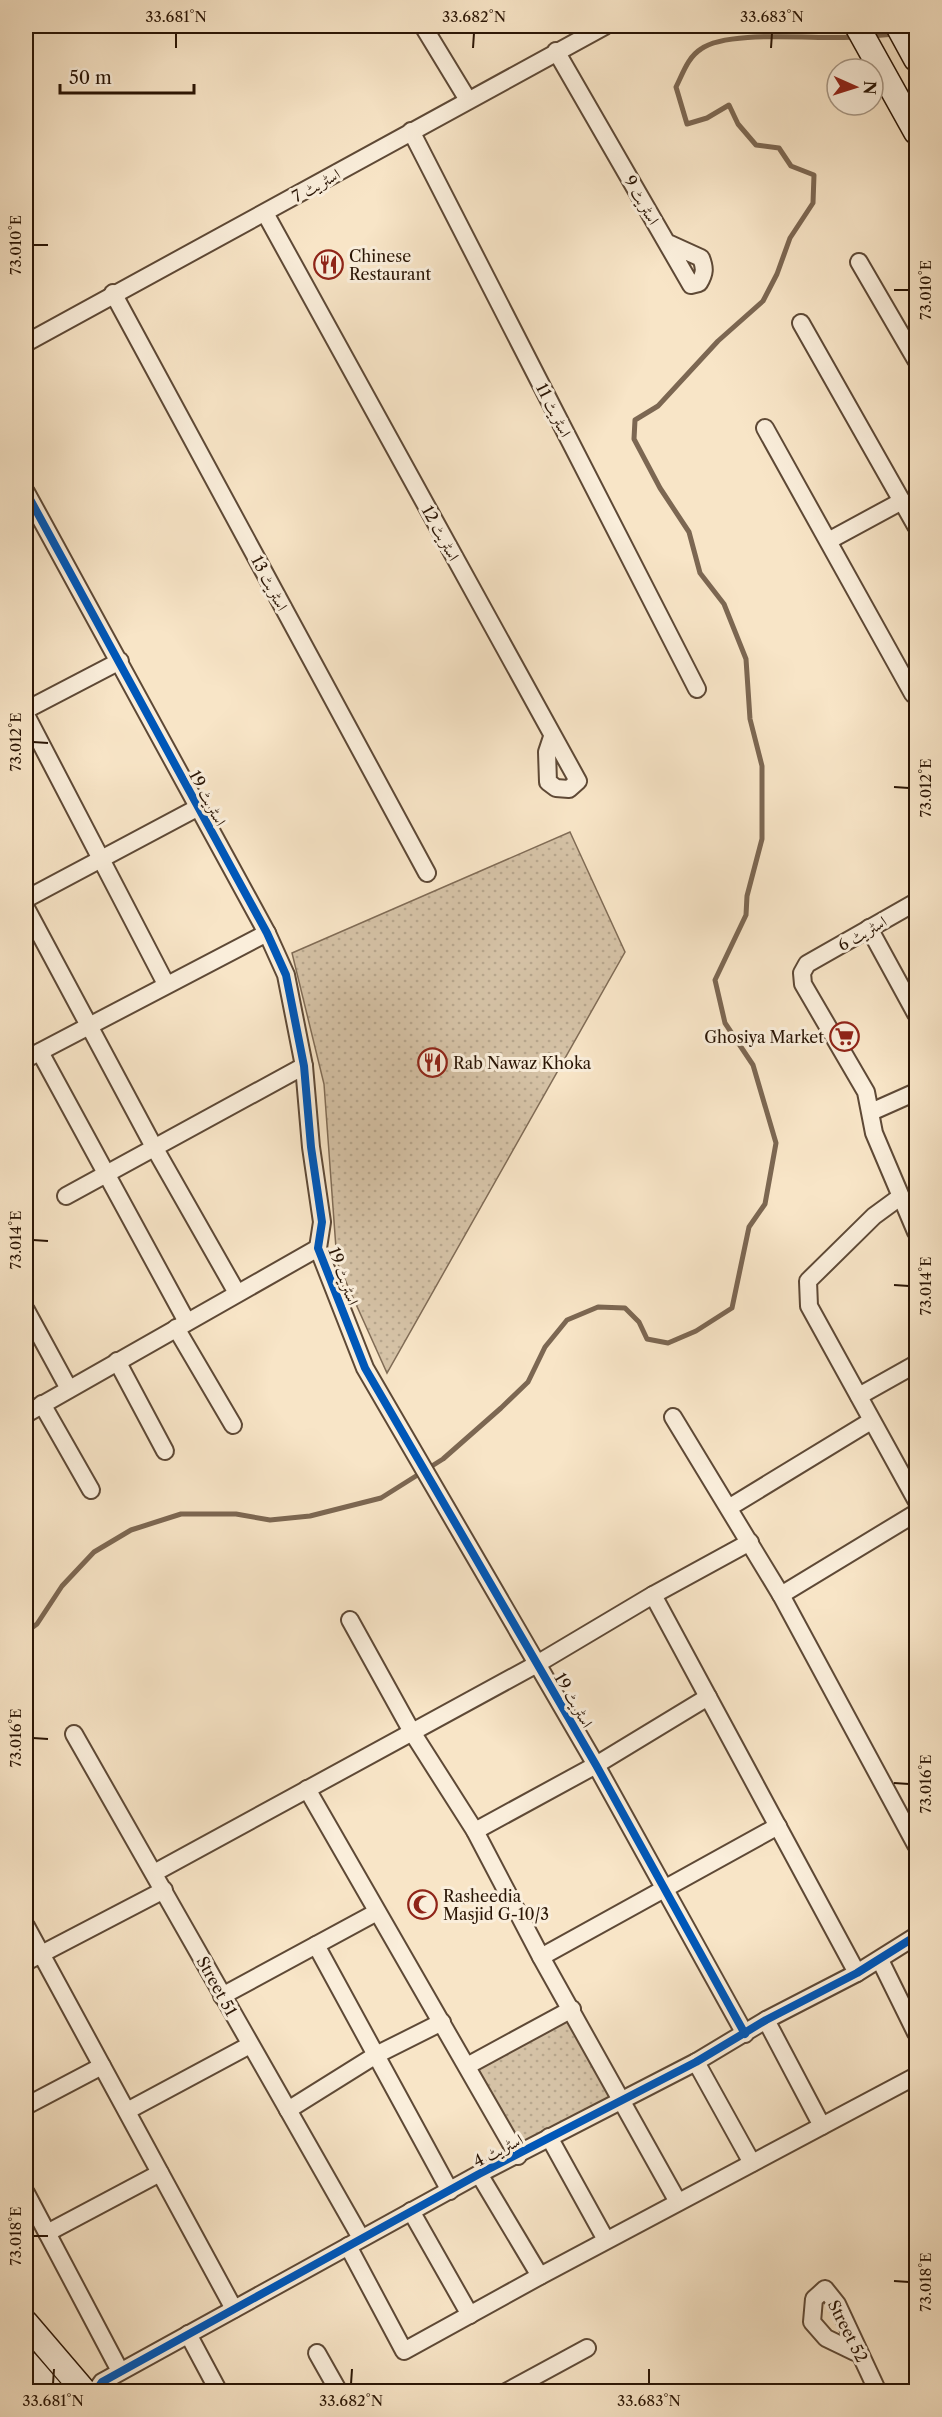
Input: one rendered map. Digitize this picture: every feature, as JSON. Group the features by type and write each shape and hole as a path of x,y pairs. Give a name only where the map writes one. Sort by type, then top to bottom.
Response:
{"main road":[{"path":"857,26 916,132"},
{"path":"898,26 916,58"},
{"path":"26,2323 85,2391"},
{"path":"26,2362 52,2391"}],"street":[{"path":"423,26 468,100"},
{"name":"اسٹریٹ 7","path":"26,343 113,293 265,213 605,26"},
{"name":"اسٹریٹ 9","path":"556,51 691,285 699,283 704,275 705,267 701,258 668,243"},
{"name":"اسٹریٹ 11","path":"411,131 697,689"},
{"name":"اسٹریٹ 12","path":"265,213 578,781 569,789 556,788 548,782 548,752 552,737"},
{"path":"859,262 910,335 916,360"},
{"name":"اسٹریٹ 13","path":"113,293 427,873"},
{"path":"801,323 916,526"},
{"path":"765,428 830,540 913,694"},
{"name":"اسٹریٹ 19","path":"26,492 267,933 286,975 304,1066 311,1147 322,1222 318,1248 365,1368 596,1765 745,2034"},
{"path":"830,540 902,501"},
{"path":"26,710 120,661"},
{"path":"26,716 166,984"},
{"path":"26,899 197,808"},
{"name":"اسٹریٹ 6","path":"871,1112 866,1092 803,984 802,973 807,964 916,902"},
{"path":"26,908 154,1147 237,1293"},
{"path":"869,928 916,1014"},
{"path":"233,1425 105,1175 30,1055 267,933"},
{"path":"66,1196 304,1066"},
{"path":"916,1092 871,1112 874,1133 916,1232"},
{"path":"900,1197 874,1216 808,1281 809,1306 916,1500"},
{"path":"26,1414 318,1248"},
{"path":"26,1310 69,1389"},
{"path":"117,1361 165,1451"},
{"path":"859,1396 916,1364"},
{"path":"42,1404 91,1490"},
{"path":"673,1417 730,1507 781,1595 916,1845"},
{"path":"730,1507 871,1421"},
{"path":"781,1595 916,1513"},
{"path":"154,1873 537,1664 653,1595 750,1542"},
{"path":"653,1595 857,1973"},
{"path":"350,1620 412,1732 475,1831 541,1957 678,2202"},
{"path":"475,1831 596,1765 708,1696"},
{"name":"Street 51","path":"74,1734 288,2110 355,2242 404,2351 470,2315"},
{"path":"307,1789 518,2156"},
{"path":"541,1957 778,1826"},
{"path":"26,1962 164,1890"},
{"path":"222,1996 377,1912"},
{"path":"26,1926 234,2309"},
{"name":"اسٹریٹ 4","path":"95,2391 102,2382 120,2371 479,2174 518,2156 549,2137 696,2062 766,2020 880,1960 916,1936"},
{"path":"316,1945 450,2191"},
{"path":"880,1960 916,2033"},
{"path":"467,2066 572,2009"},
{"path":"766,2020 822,2126"},
{"path":"288,2110 376,2055 442,2022"},
{"path":"127,2111 250,2045"},
{"path":"696,2062 752,2163"},
{"path":"26,2106 102,2066"},
{"path":"411,2211 470,2315 916,2076"},
{"path":"549,2137 606,2241"},
{"path":"47,2233 160,2173"},
{"path":"479,2174 540,2276"},
{"path":"26,2193 120,2371"},
{"name":"Street 52","path":"855,2352 826,2338 812,2322 813,2299 825,2289 837,2304 878,2391"},
{"path":"188,2334 219,2391"},
{"path":"506,2391 587,2348"},
{"path":"317,2353 339,2391"}],"shaded area":[{"path":"570,832 625,952 387,1373 337,1262 324,1084 292,953"},
{"path":"570,2013 616,2099 518,2152 476,2068"}],"waterway":[{"path":"871,36 895,34"},
{"path":"26,1632 37,1624 62,1586 94,1552 131,1530 181,1514 236,1514 270,1520 310,1516 381,1498 443,1459 501,1408 528,1382 545,1347 567,1320 598,1307 625,1308 639,1322 647,1339 668,1343 696,1331 732,1308 749,1227 765,1204 776,1143 753,1065 725,1023 715,980 746,915 747,896 762,839 762,766 750,719 746,659 724,604 700,573 689,532 660,488 634,439 635,420 658,406 718,341 763,301 777,274 790,238 813,203 814,175 791,166 779,148 756,145 738,124 729,105 707,118 687,124 676,87 686,66 701,49 731,39 856,37"}],"cycle path":[{"path":"26,492 267,933 286,975 304,1066 311,1147 322,1222 318,1248 365,1368 596,1765 745,2034"},
{"path":"95,2392 102,2382 479,2174 696,2062 766,2020 857,1973 916,1936"}],"place":[{"name":"Chinese Restaurant","path":"328,265"},
{"name":"Ghosiya Market","path":"845,1037"},
{"name":"Rab Nawaz Khoka","path":"432,1063"},
{"name":"Rasheedia Masjid G-10/3","path":"422,1905"}]}
